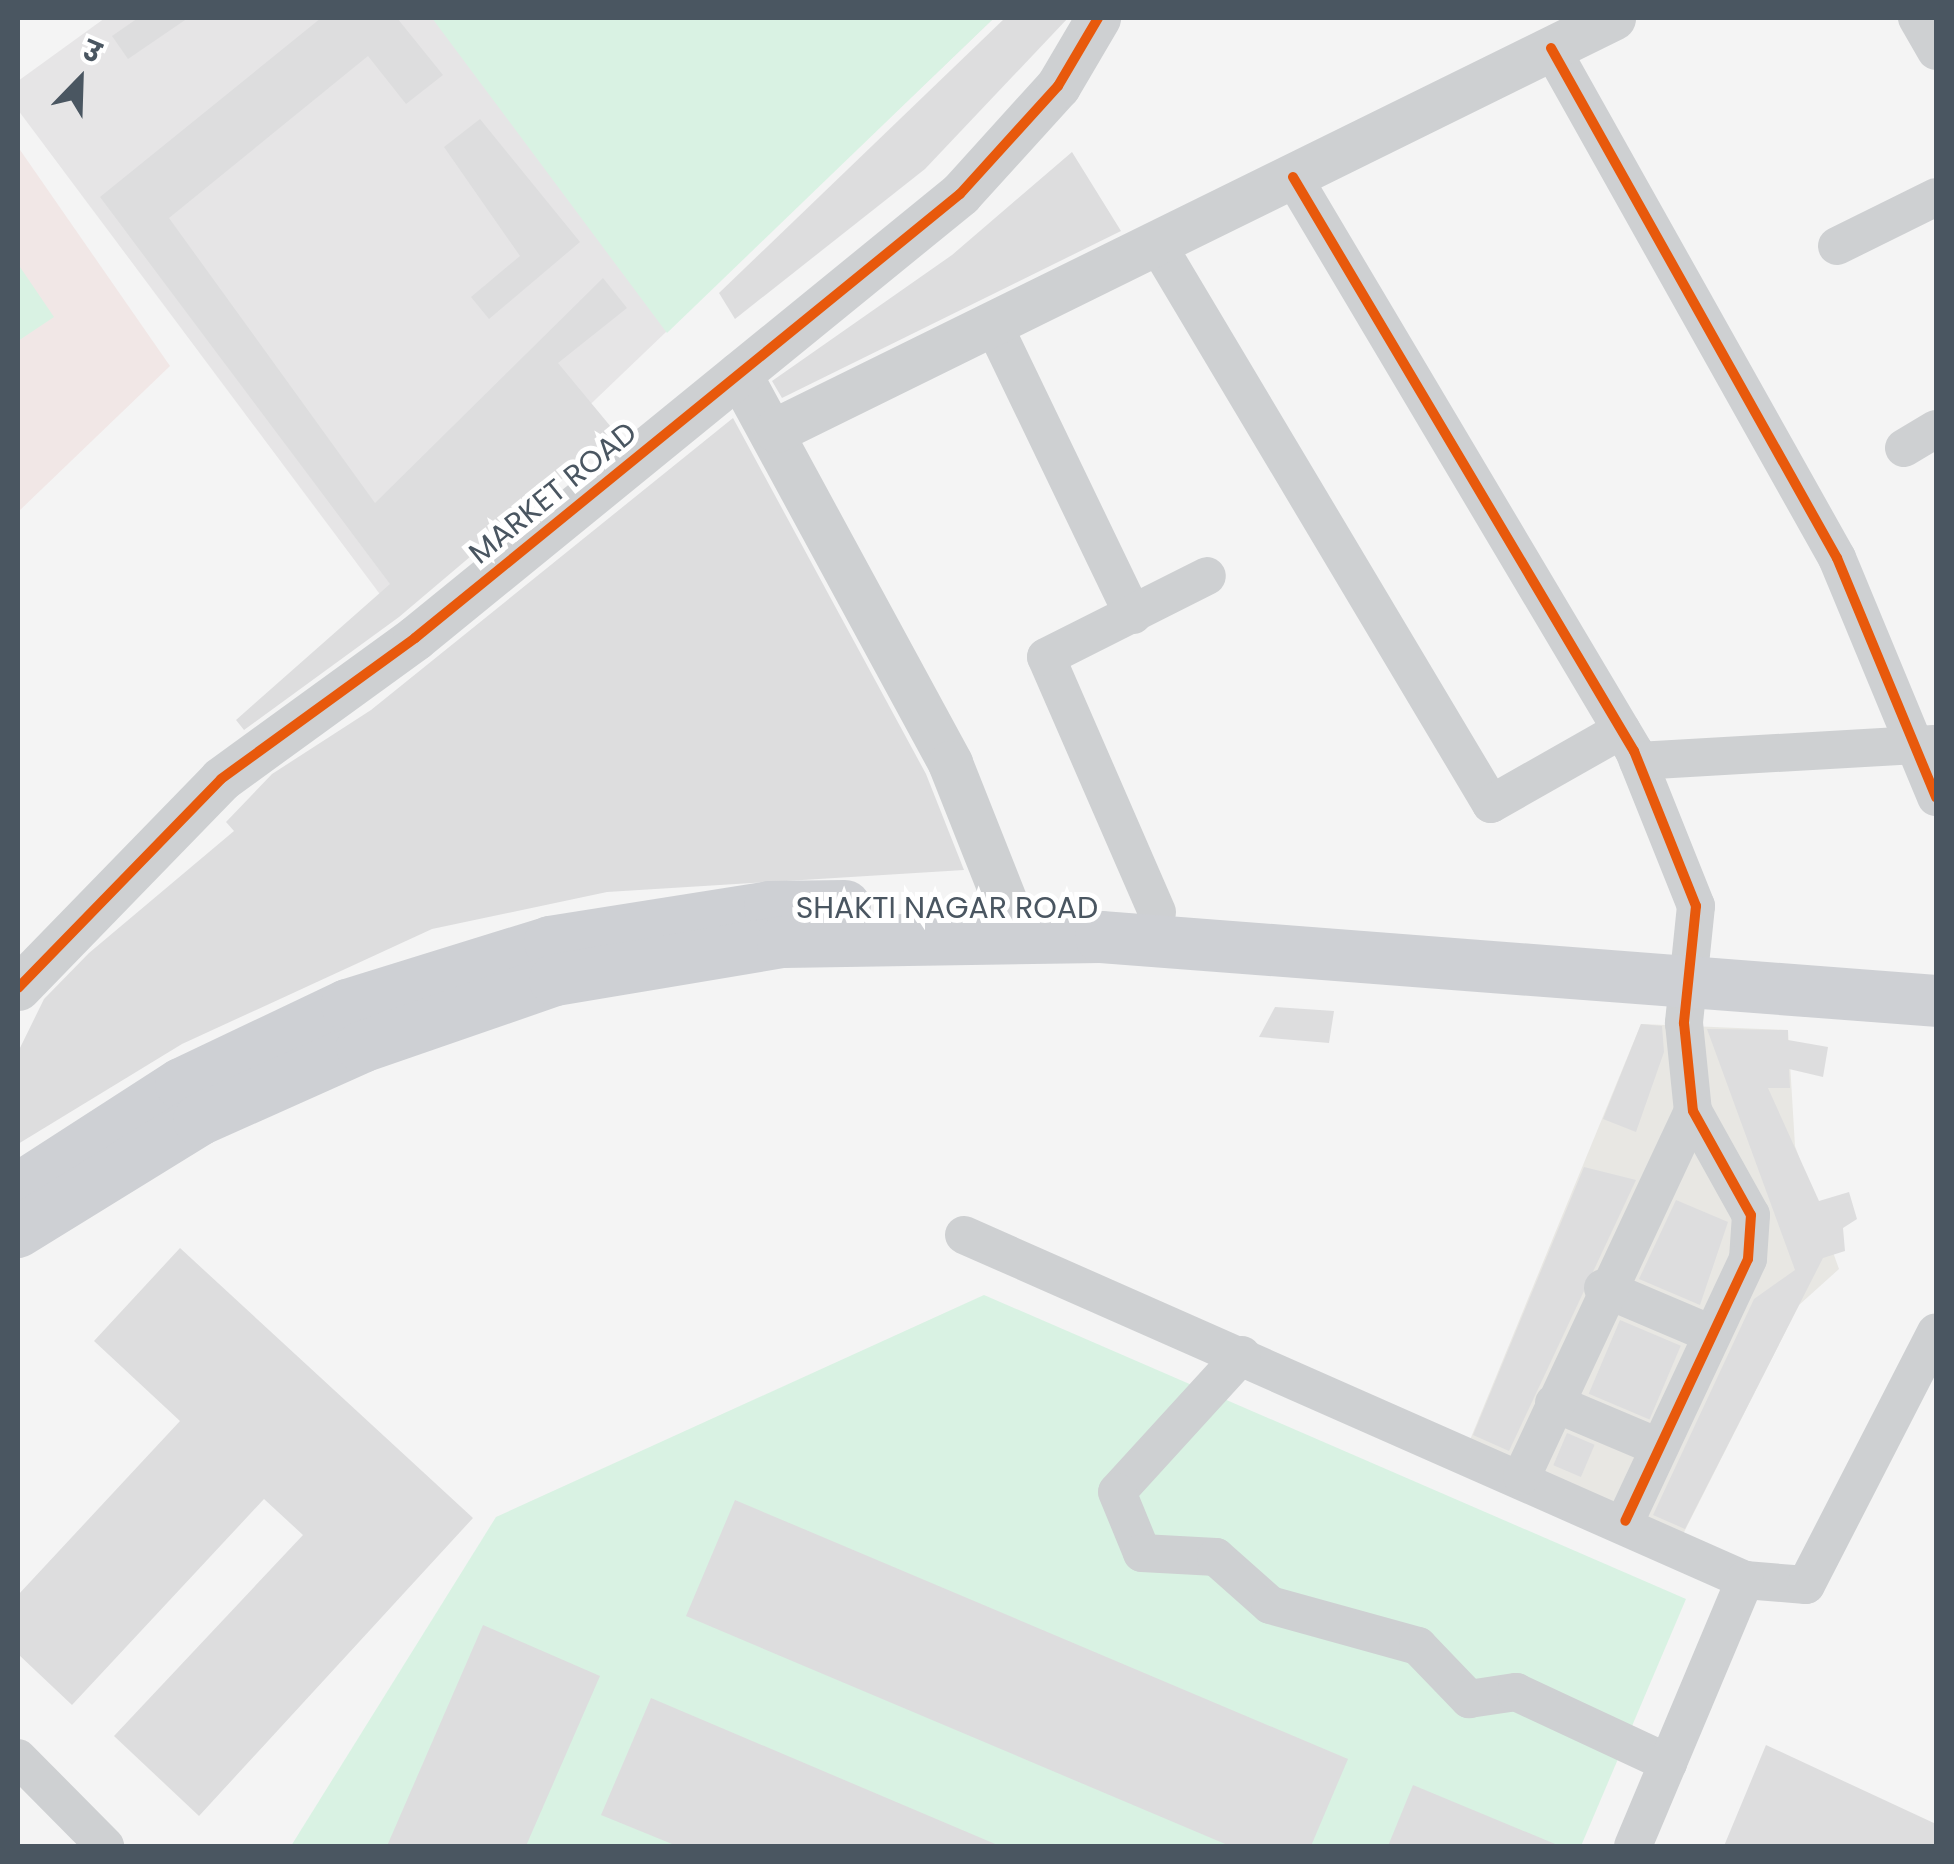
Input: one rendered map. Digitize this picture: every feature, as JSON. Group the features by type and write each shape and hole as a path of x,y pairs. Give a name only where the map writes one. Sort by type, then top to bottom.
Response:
{"main road":[{"name":"SHAKTI NAGAR ROAD","path":"18,1189 182,1084 347,1005 550,942 770,907 1015,921 1157,912 1687,966 1936,969"},
{"path":"18,1232 199,1120 362,1047 556,980 783,942 1015,921 1687,966 1936,1001"}],"street":[{"name":"MARKET ROAD","path":"18,988 222,779 415,638 960,194 1058,86 1098,18"},
{"path":"776,430 1613,18"},
{"path":"1917,18 1936,51"},
{"path":"1551,48 1836,558 1925,745 1936,797"},
{"path":"1293,177 1629,745 1696,906 1687,966 1692,1111 1751,1215 1748,1259 1709,1333 1625,1521"},
{"path":"1837,246 1936,197"},
{"path":"1157,244 1491,804 1629,745 1925,745"},
{"path":"993,324 1133,616"},
{"path":"740,374 776,430 950,763 1015,921"},
{"path":"1904,448 1936,429"},
{"path":"1157,912 1046,658 1207,576"},
{"path":"1522,1476 1604,1288 1692,1111"},
{"path":"964,1235 1625,1521 1745,1580 1806,1584 1936,1332"},
{"path":"1604,1288 1709,1333"},
{"path":"1242,1355 1116,1492 1142,1553 1216,1557 1270,1604 1418,1646 1469,1699 1516,1692 1668,1763"},
{"path":"1554,1404 1658,1447"},
{"path":"1633,1846 1745,1580"},
{"path":"18,1758 105,1846"}],"shaded area":[{"path":"105,18 994,18 385,601 18,110 18,81"},
{"path":"18,147 170,366 18,512"},
{"path":"1641,1024 1788,1030 1795,1146 1839,1269 1799,1305 1677,1546 1465,1452"}],"green space":[{"path":"432,18 994,18 667,333"},
{"path":"18,264 54,317 18,341"},
{"path":"984,1295 1686,1599 1581,1846 291,1846 496,1517"}],"building":[{"path":"138,18 188,18 128,59 112,36"},
{"path":"321,18 397,18 443,75 406,104 368,56 169,218 375,503 603,278 627,308 558,363 616,433 399,617 244,730 236,720 390,584 100,197"},
{"path":"1005,18 1068,18 925,169 735,319 719,293"},
{"path":"480,119 580,242 489,319 471,297 520,256 444,147"},
{"path":"1072,152 1121,231 782,398 772,381 952,255"},
{"path":"733,418 926,774 964,870 607,892 432,929 182,1044 18,1144 18,1052 44,999 89,953 234,831 226,822 272,774 371,710"},
{"path":"1275,1007 1334,1011 1329,1043 1259,1037"},
{"path":"1641,1024 1662,1026 1664,1052 1636,1132 1603,1119"},
{"path":"1707,1029 1788,1030 1788,1040 1828,1047 1823,1077 1789,1069 1790,1088 1768,1088 1819,1201 1849,1192 1857,1219 1843,1228 1845,1251 1823,1258 1685,1529 1653,1515 1754,1299 1795,1270"},
{"path":"1584,1167 1636,1180 1509,1451 1473,1435"},
{"path":"1676,1200 1728,1222 1700,1305 1639,1279"},
{"path":"180,1248 473,1518 199,1816 114,1736 303,1535 264,1499 72,1705 18,1654 18,1595 180,1421 94,1341"},
{"path":"1620,1320 1681,1346 1649,1419 1589,1394"},
{"path":"1567,1433 1595,1445 1581,1477 1553,1465"},
{"path":"735,1500 1348,1759 1311,1846 1230,1846 686,1616"},
{"path":"483,1625 600,1676 526,1846 387,1846"},
{"path":"651,1698 1000,1846 677,1846 601,1815"},
{"path":"1766,1745 1936,1824 1936,1846 1724,1846"},
{"path":"1413,1785 1560,1846 1388,1846"}],"cycle path":[{"path":"18,988 221,779 415,638 960,194 1058,86 1098,18"},
{"path":"1551,48 1837,558 1936,797"},
{"path":"1293,177 1634,751 1696,906 1684,1023 1693,1111 1751,1215 1748,1259 1625,1521"}]}
